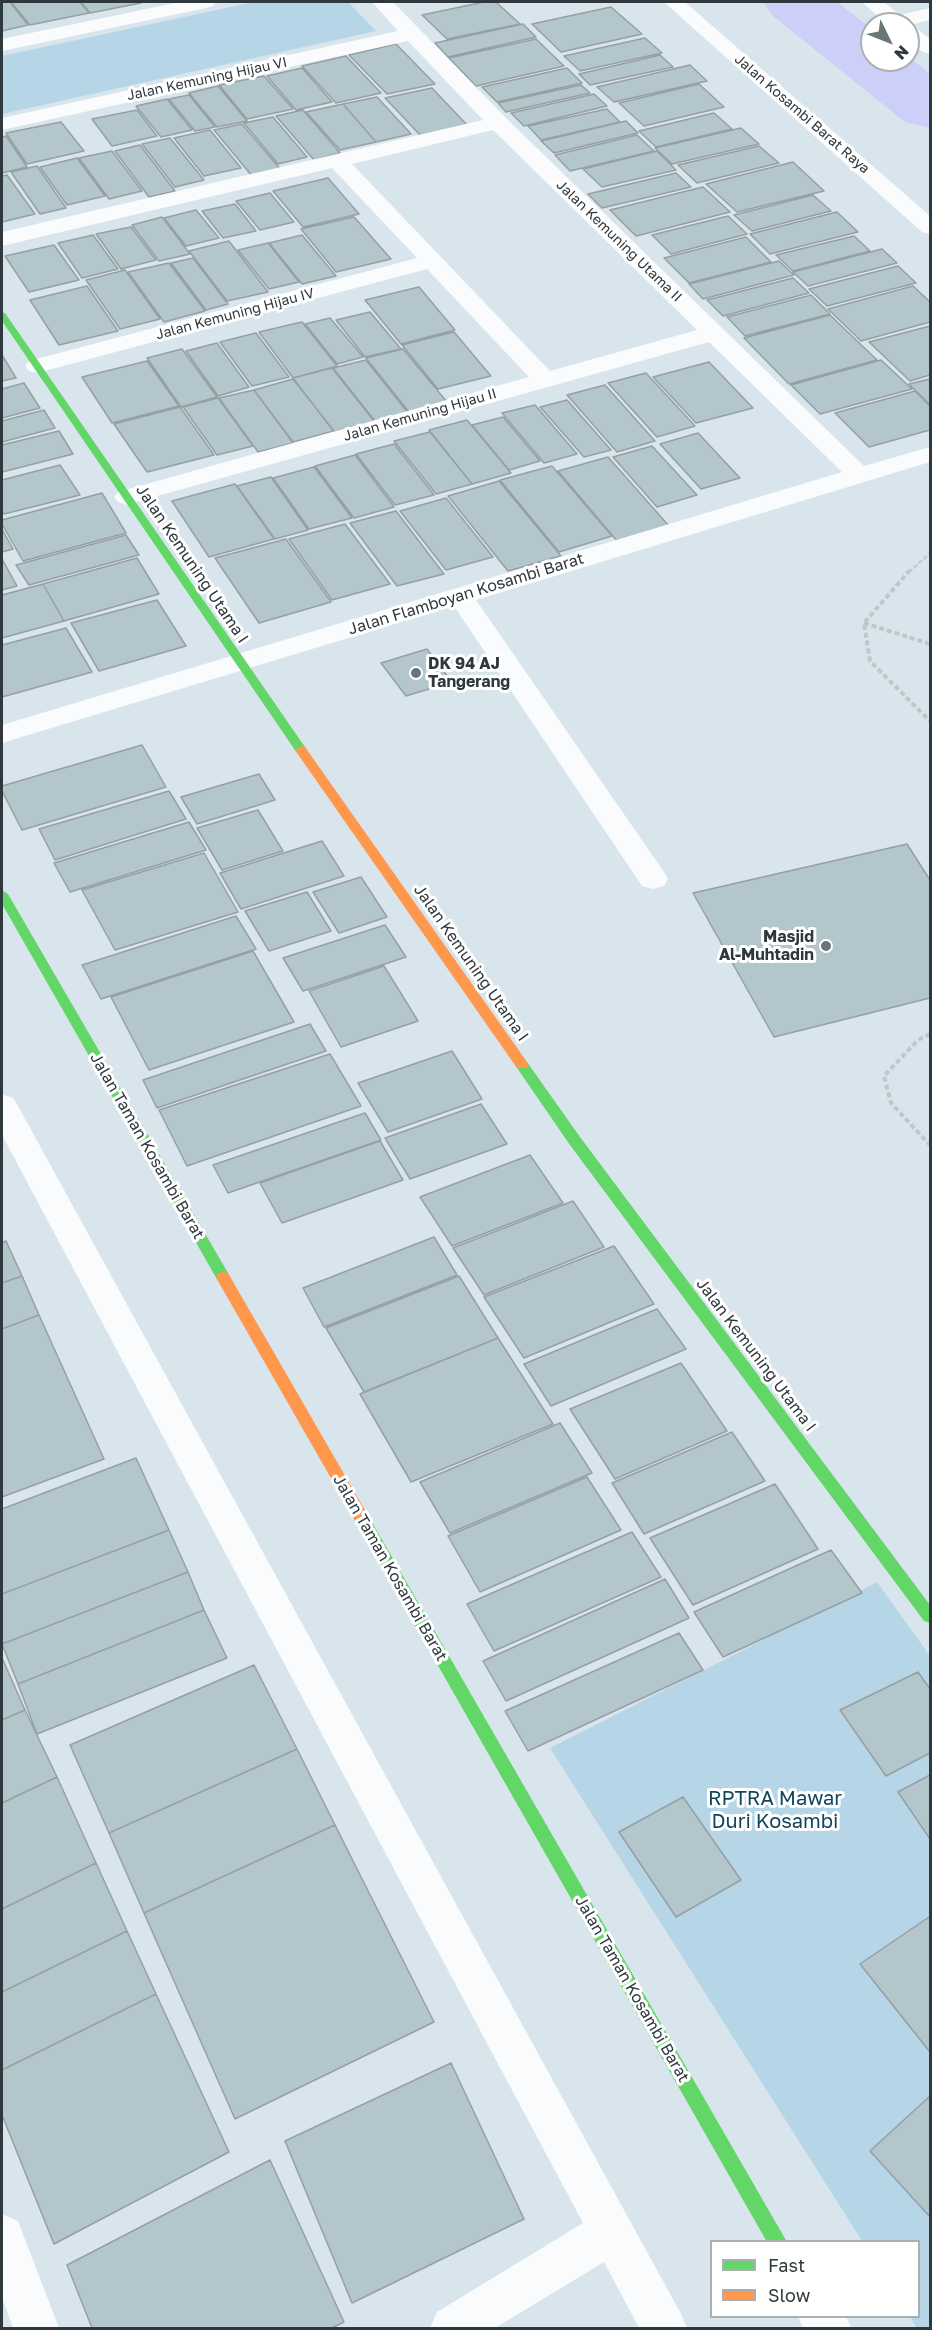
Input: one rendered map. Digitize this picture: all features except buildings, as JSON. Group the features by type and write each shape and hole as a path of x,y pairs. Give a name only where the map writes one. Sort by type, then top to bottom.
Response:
{"street":[{"path":"2,45 207,2"},
{"name":"Jalan Kosambi Barat Raya","path":"674,2 930,227"},
{"path":"872,2 884,12"},
{"name":"Jalan Kemuning Utama II","path":"391,3 412,34 498,123 860,476"},
{"name":"Jalan Kemuning Hijau VI","path":"2,124 412,34"},
{"path":"2,239 498,123"},
{"path":"337,161 545,380"},
{"name":"Jalan Kemuning Hijau IV","path":"37,366 432,261"},
{"name":"Jalan Kemuning Utama I","path":"2,315 239,662 575,1141 930,1616"},
{"name":"Jalan Kemuning Hijau II","path":"127,497 713,333"},
{"name":"Jalan Flamboyan Kosambi Barat","path":"2,734 930,453"},
{"path":"460,596 653,879"},
{"name":"Jalan Taman Kosambi Barat","path":"2,894 777,2240"},
{"path":"2,1106 664,2328"},
{"path":"453,2328 610,2232"},
{"path":"2,2238 36,2328"}],"path":[{"path":"864,623 914,566 930,553"},
{"path":"864,623 930,644"},
{"path":"864,623 870,661 930,721"},
{"path":"930,1034 918,1040 884,1076 891,1103 930,1145"}],"green space":[{"path":"254,2 348,2 376,31 2,114 2,56"},
{"name":"RPTRA Mawar Duri Kosambi","path":"877,1582 930,1656 930,2328 917,2328 911,2318 920,2318 920,2240 861,2240 550,1748"}],"waterway":[{"path":"796,2 930,107"}],"traffic: fast":[{"path":"2,315 301,750"},
{"path":"2,894 223,1277"},
{"path":"522,1065 575,1141 930,1616"},
{"path":"361,1517 777,2240"}],"traffic: slow":[{"path":"301,750 522,1065"},
{"path":"223,1277 361,1517"}],"place":[{"name":"DK 94 AJ Tangerang","path":"416,673"},
{"name":"Masjid Al-Muhtadin","path":"826,946"}]}
